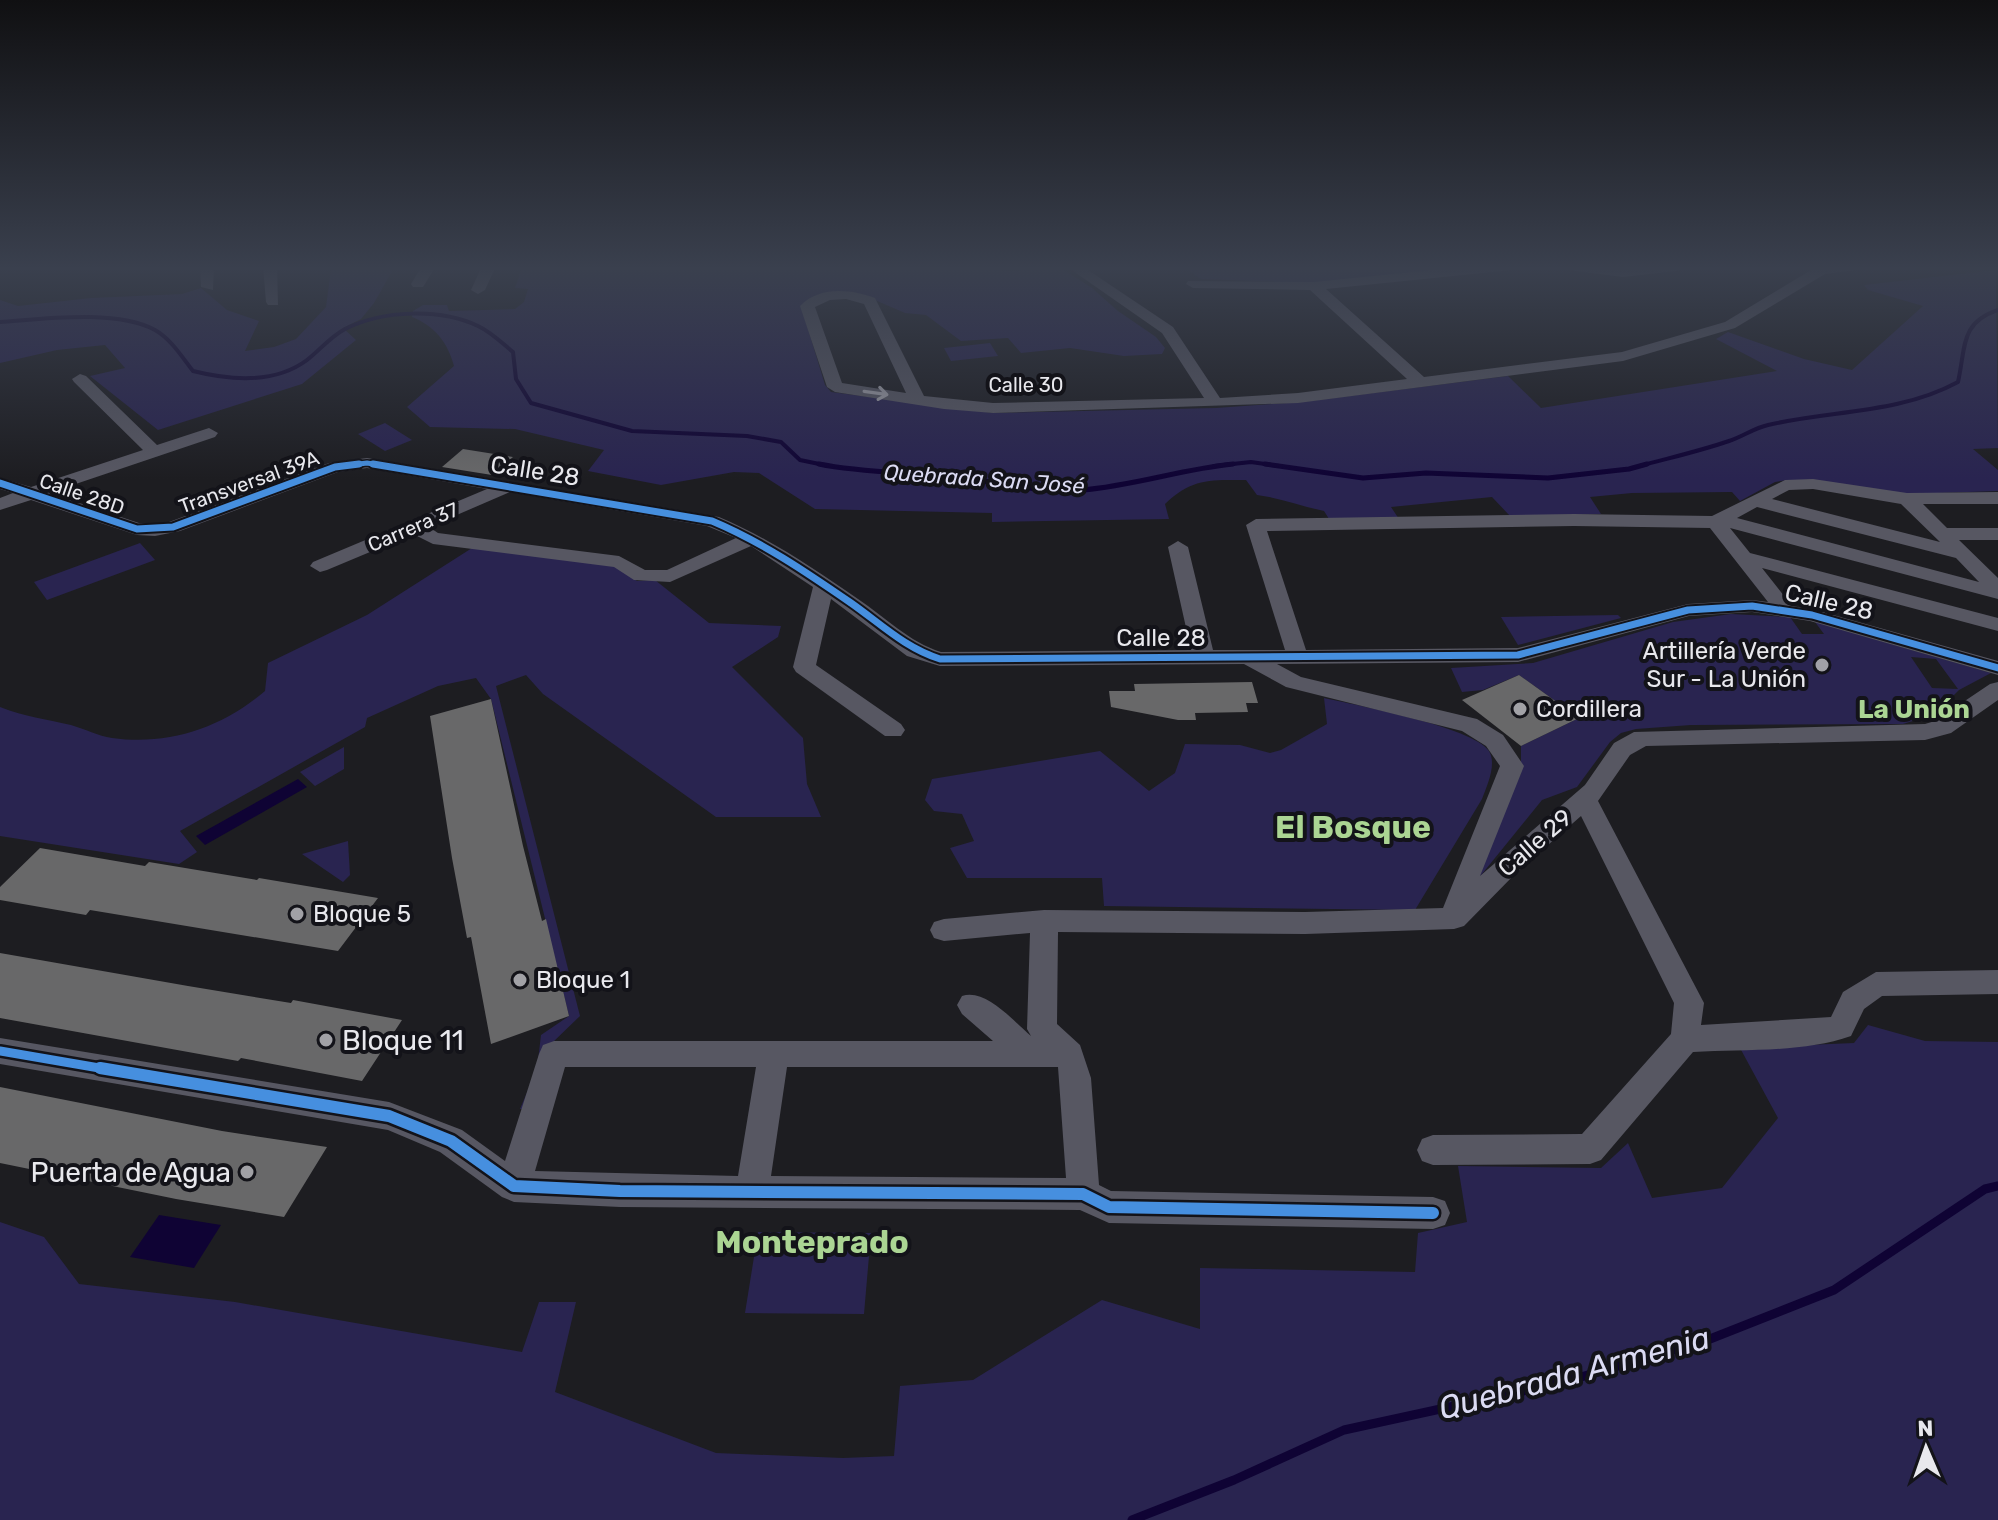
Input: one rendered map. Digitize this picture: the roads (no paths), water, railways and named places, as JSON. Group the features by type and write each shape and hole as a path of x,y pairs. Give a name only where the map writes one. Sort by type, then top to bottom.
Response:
{"street":[{"name":"Calle 30","path":"818,337 835,387 993,408 1298,398 1623,356 1689,337"},
{"name":"Calle 30","path":"887,337 917,399"},
{"path":"1174,337 1215,403"},
{"path":"1370,337 1420,382"},
{"path":"80,379 154,451"},
{"path":"0,504 209,433"},
{"name":"Calle 28","path":"354,463 696,516 752,538 915,651 940,659 1518,655 1688,610 1742,606 1784,609 1998,668"},
{"name":"Transversal 39A","path":"155,530 173,527 321,472 354,463"},
{"name":"Calle 28D","path":"0,483 137,529 155,530"},
{"path":"1719,521 1785,485 1813,484 1907,499 1998,498"},
{"name":"Carrera 37","path":"320,566 507,487"},
{"path":"1907,499 1998,591"},
{"path":"1756,501 1998,566"},
{"path":"1719,521 1784,609"},
{"path":"1298,657 1256,525 1719,521 1998,591"},
{"path":"414,526 433,538 619,562 641,576 670,576 752,538"},
{"path":"1941,534 1998,534"},
{"path":"1178,547 1204,658"},
{"path":"1743,557 1998,625"},
{"path":"824,585 804,667 893,730"},
{"path":"944,930 1044,921 1305,923 1454,918 1458,897 1512,766 1504,750 1492,736 1469,725 1294,682 1250,657"},
{"name":"Calle 29","path":"1454,918 1506,867 1585,799 1622,749 1642,738 1925,732 1943,727 1998,689"},
{"path":"1433,1150 1590,1149 1685,1039 1689,1003 1585,799"},
{"path":"1044,921 1042,1029 1069,1054 1076,1078 1083,1194"},
{"path":"1685,1039 1820,1032 1841,1027 1853,1001 1876,984 1998,982"},
{"path":"972,1005 1029,1053"},
{"path":"0,1051 389,1116 451,1141 514,1186 752,1192 1083,1194 1109,1207 1433,1213"},
{"path":"514,1186 554,1054 1069,1054"},
{"path":"752,1192 773,1056"}],"waterway":[{"name":"Quebrada San José","path":"165,337 193,371 236,378 266,376 294,368 334,337"},
{"name":"Quebrada San José","path":"495,337 513,352 516,379 531,403 632,431 747,436 781,442 800,460 821,464"},
{"name":"Quebrada San José","path":"1640,466 1718,445 1768,425 1889,406 1936,392 1958,382 1967,337"},
{"name":"Quebrada San José","path":"1214,466 1251,462 1363,478 1426,473 1548,478 1629,469 1647,464"},
{"name":"Quebrada San José","path":"821,464 1066,491 1120,485 1233,464"},
{"name":"Quebrada San José","path":"821,464 829,466"},
{"name":"Quebrada Armenia","path":"1132,1520 1234,1480 1344,1430 1564,1382 1710,1339 1834,1290 1985,1189 1998,1186"}],"place":[{"name":"Artillería Verde Sur - La Unión","path":"1822,665"},
{"name":"Cordillera","path":"1520,709"},
{"name":"Bloque 5","path":"297,914"},
{"name":"Bloque 1","path":"520,980"},
{"name":"Bloque 11","path":"326,1040"},
{"name":"Puerta de Agua","path":"247,1172"}],"district":[{"name":"La Unión","path":"1914,709"},
{"name":"El Bosque","path":"1353,827"},
{"name":"Monteprado","path":"812,1242"}]}
